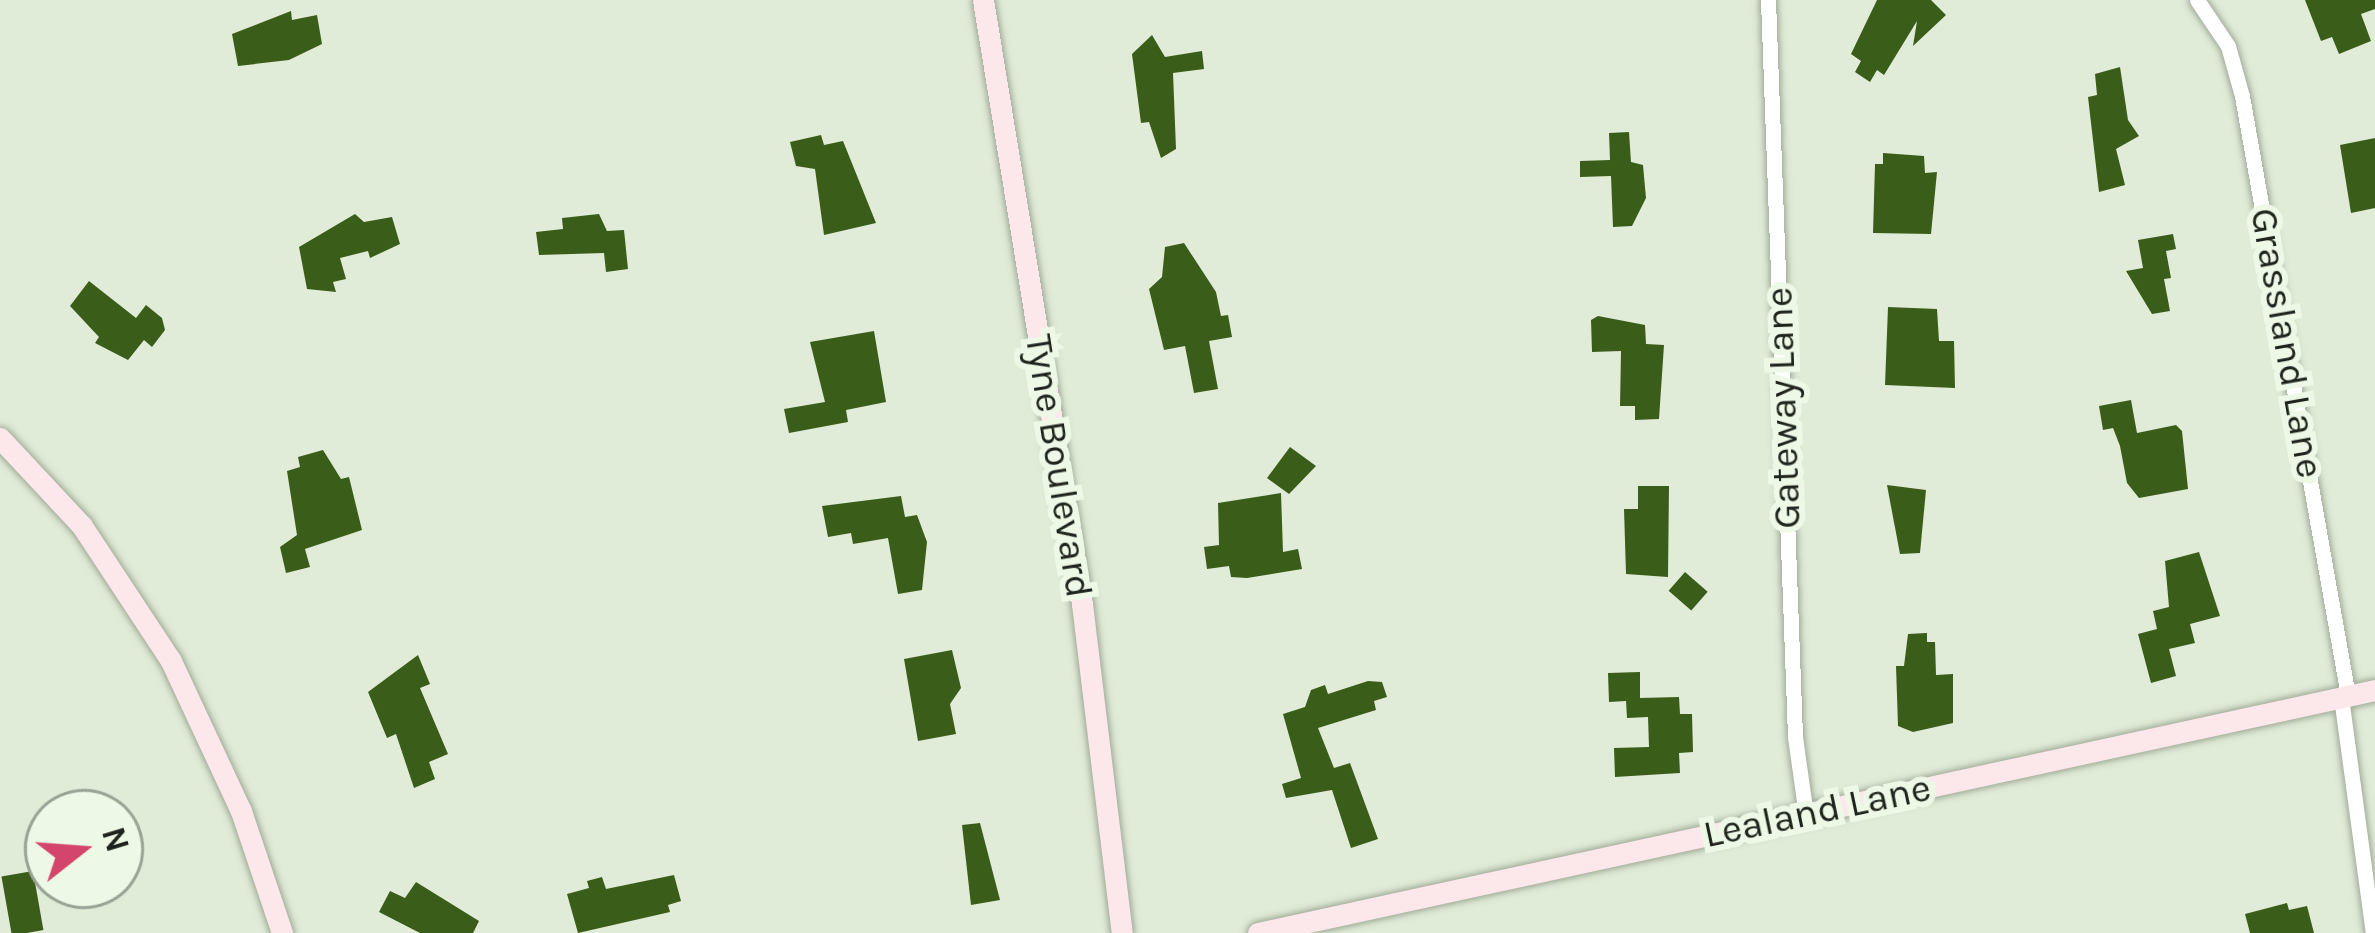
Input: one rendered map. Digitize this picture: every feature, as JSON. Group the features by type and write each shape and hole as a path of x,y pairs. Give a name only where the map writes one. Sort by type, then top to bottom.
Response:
{"street":[{"name":"Tyne Boulevard","path":"982,0 1089,645 1122,933"},
{"name":"Gateway Lane","path":"1768,0 1793,694 1806,814"},
{"name":"Grassland Lane","path":"2197,0 2228,46 2242,96 2344,697 2373,933"},
{"path":"0,437 82,526 171,661 242,811 282,933"},
{"name":"Lealand Lane","path":"1258,933 2375,690"}],"building":[{"path":"1877,0 1931,0 1946,15 1913,46 1917,21 1884,75 1877,70 1870,82 1855,72 1861,61 1851,54"},
{"path":"2305,0 2375,0 2375,9 2361,14 2371,41 2339,54 2332,37 2321,41"},
{"path":"291,11 292,20 317,15 322,44 289,60 238,66 232,34"},
{"path":"1152,35 1165,57 1202,51 1204,69 1173,73 1176,149 1161,158 1149,122 1141,123 1132,54"},
{"path":"2120,67 2128,120 2139,136 2116,149 2125,185 2099,192 2088,97 2097,95 2095,74"},
{"path":"1629,132 1631,162 1643,165 1646,198 1632,226 1613,227 1611,176 1580,177 1580,161 1610,160 1609,133"},
{"path":"821,135 824,145 843,141 876,223 824,235 815,169 796,166 790,142"},
{"path":"2375,138 2375,208 2351,213 2340,145"},
{"path":"1883,153 1924,156 1925,173 1937,172 1931,234 1873,233 1875,164 1883,164"},
{"path":"355,214 364,222 392,217 400,244 370,258 368,251 340,258 346,279 333,282 336,292 307,289 299,247"},
{"path":"599,214 607,231 624,230 628,269 606,272 604,253 539,255 536,232 563,229 562,218"},
{"path":"2173,234 2176,249 2166,251 2171,278 2164,279 2170,311 2152,314 2126,271 2143,268 2138,240"},
{"path":"1184,243 1216,292 1221,316 1228,315 1232,337 1209,341 1218,389 1194,393 1185,346 1164,350 1149,289 1162,277 1165,247"},
{"path":"89,281 136,318 146,305 162,318 165,330 152,347 144,340 128,360 95,343 99,337 70,306"},
{"path":"1888,307 1937,309 1939,341 1954,341 1955,388 1885,385"},
{"path":"1598,316 1645,325 1646,344 1664,345 1659,419 1635,420 1635,406 1620,406 1621,351 1592,352 1591,320"},
{"path":"874,331 886,402 846,410 848,422 789,433 784,409 825,402 810,342"},
{"path":"2131,400 2137,433 2176,425 2182,431 2188,489 2139,498 2127,483 2120,446 2113,428 2103,430 2099,406"},
{"path":"1290,447 1316,466 1289,494 1267,478"},
{"path":"323,450 341,479 349,477 362,530 305,549 310,567 286,573 280,547 297,535 287,471 300,467 298,457"},
{"path":"1887,485 1926,490 1920,553 1900,554"},
{"path":"1638,486 1669,486 1668,577 1626,574 1624,509 1638,509"},
{"path":"1281,493 1283,552 1298,549 1302,569 1247,578 1231,577 1229,566 1207,569 1204,547 1219,545 1218,503"},
{"path":"901,496 905,517 917,515 927,542 922,590 898,594 888,538 853,544 851,533 828,537 822,506"},
{"path":"2199,552 2220,616 2190,624 2195,643 2169,649 2176,676 2151,683 2138,634 2157,629 2153,611 2169,607 2165,561"},
{"path":"1685,572 1708,592 1691,611 1669,591"},
{"path":"1927,633 1927,642 1935,642 1936,675 1953,674 1953,723 1913,732 1898,726 1896,666 1904,666 1908,634"},
{"path":"952,650 961,688 950,704 956,734 918,741 904,659"},
{"path":"418,655 430,684 420,688 448,754 429,762 435,779 414,788 396,734 387,738 368,692"},
{"path":"1640,672 1640,698 1679,697 1680,714 1692,714 1693,752 1679,753 1680,773 1615,777 1614,748 1649,747 1648,717 1627,718 1626,701 1609,702 1608,673"},
{"path":"1368,681 1382,682 1387,697 1374,701 1376,710 1318,728 1334,768 1350,763 1378,839 1351,848 1332,790 1286,798 1282,784 1301,778 1283,714 1305,707 1311,690 1325,685 1328,694"},
{"path":"980,823 1000,900 971,905 962,825"},
{"path":"24,873 24,909 40,909 43,930 11,933 1,877"},
{"path":"674,875 681,901 668,905 670,912 578,933 567,894 589,888 587,881 602,877 606,889"},
{"path":"416,882 479,921 473,933 420,933 379,912 390,891 405,898"},
{"path":"2287,903 2289,910 2307,906 2314,933 2250,933 2245,914"}]}
